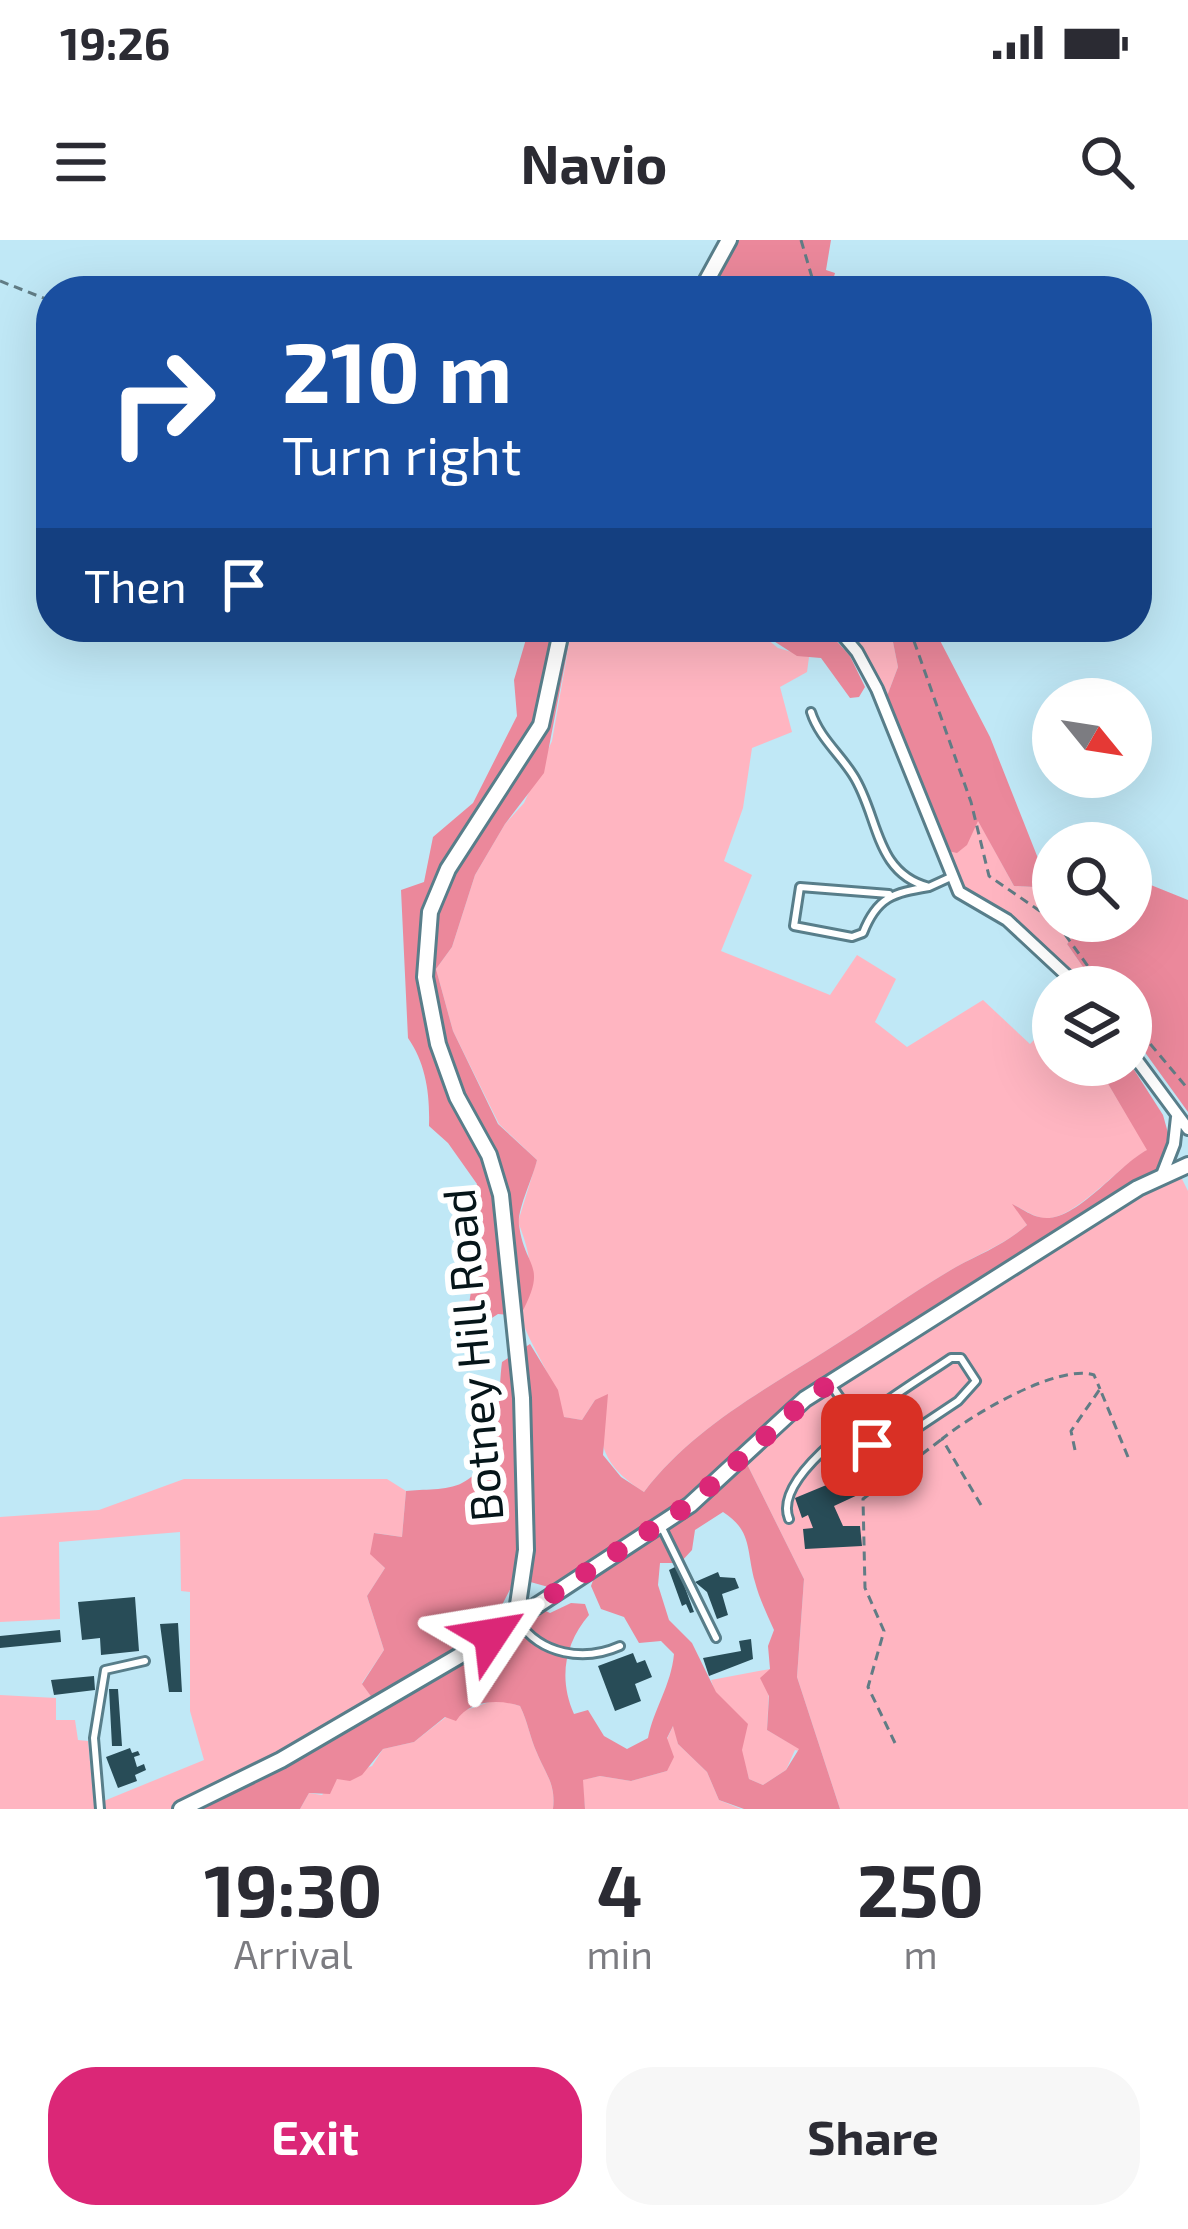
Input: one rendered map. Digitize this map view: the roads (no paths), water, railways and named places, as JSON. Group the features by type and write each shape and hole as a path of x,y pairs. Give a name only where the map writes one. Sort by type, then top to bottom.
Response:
{"street":[{"path":"709,276 729,240"},
{"name":"Botney Hill Road","path":"516,1618 526,1550 522,1398 501,1195 489,1155 458,1097 439,1044 425,977 430,912 448,869 541,725 559,642"},
{"path":"849,642 878,689 959,892 1007,920 1056,966"},
{"path":"1152,1081 1188,1129"},
{"path":"1162,1175 1178,1117"},
{"path":"181,1809 281,1760 516,1618 690,1504 830,1383 1162,1175 1188,1165"}],"lane":[{"path":"811,712 817,728 857,780 897,871 911,883 929,887"},
{"path":"889,894 874,909 863,933 852,937 794,926 800,887 889,894 929,887 952,876"},
{"path":"789,1519 785,1498 797,1478 858,1424 955,1357 962,1358 976,1382 958,1401 884,1451 875,1449 858,1424 830,1383"},
{"path":"661,1524 716,1638"},
{"path":"516,1618 538,1643 572,1655 600,1655 620,1646"},
{"path":"100,1809 94,1738 105,1670 145,1661"}]}
